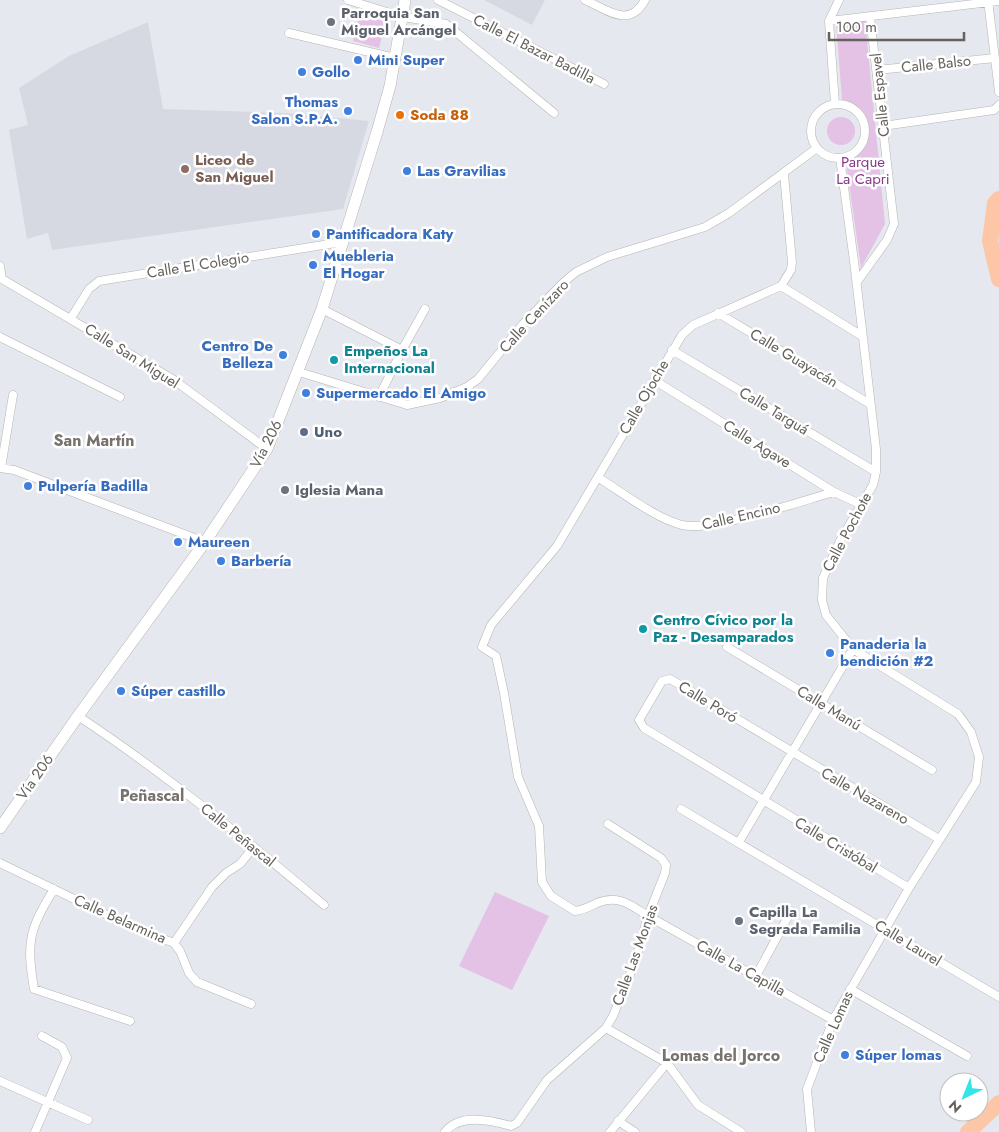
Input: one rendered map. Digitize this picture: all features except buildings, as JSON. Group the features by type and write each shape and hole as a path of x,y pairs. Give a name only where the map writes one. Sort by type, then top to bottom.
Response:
{"main road":[{"name":"Vía 206","path":"0,828 78,716 205,542 267,449 299,372 322,309 378,132 396,58 405,0"}],"street":[{"path":"348,0 403,17 446,24 554,113"},
{"name":"Calle El Bazar Badilla","path":"438,0 604,84"},
{"path":"586,0 626,17 640,10 645,0"},
{"path":"835,104 829,21 839,0"},
{"path":"988,1 999,92"},
{"path":"829,21 999,1"},
{"name":"Calle Espavel","path":"856,282 887,240 894,224 870,16"},
{"path":"289,33 396,58"},
{"name":"Calle Balso","path":"877,70 995,58"},
{"path":"835,104 850,107 856,112 864,128 861,145 848,156 840,158 831,158 817,148 812,140 812,122 824,108 835,104"},
{"path":"883,126 994,110 999,105"},
{"name":"Calle Cenízaro","path":"299,372 407,405 440,398 467,387 478,379 523,324 576,272 607,256 705,227 784,174 817,148"},
{"name":"Calle Pochote","path":"840,158 876,449 876,472 873,485 840,541 823,578 822,600 826,615 853,649 958,714 971,732 979,757 976,782 885,929"},
{"path":"784,174 792,262 790,270 781,286 862,336"},
{"name":"Calle El Colegio","path":"71,318 89,289 99,281 342,242"},
{"name":"Calle San Miguel","path":"0,266 1,281 71,318 174,380 267,449"},
{"name":"Calle Ojoche","path":"482,647 491,625 558,546 672,350 693,325 781,286"},
{"path":"322,309 402,350"},
{"path":"379,397 425,309"},
{"name":"Calle Guayacán","path":"718,313 870,404"},
{"path":"0,337 120,397"},
{"name":"Calle Targuá","path":"672,350 876,472"},
{"name":"Calle Agave","path":"654,380 834,492 862,506"},
{"path":"13,395 1,468 14,470 205,542"},
{"name":"Calle Encino","path":"599,478 664,518 694,527 764,512 834,492"},
{"name":"Calle La Capilla","path":"482,647 496,656 518,777 539,826 542,882 546,890 575,911 585,910 610,898 624,900 648,916 833,1020"},
{"name":"Calle Manú","path":"726,647 932,770"},
{"path":"739,842 853,649"},
{"name":"Calle Poró","path":"763,801 644,728 640,720 662,681 670,679 792,753"},
{"name":"Calle Peñascal","path":"78,716 119,743 254,847 324,905"},
{"name":"Calle Nazareno","path":"792,753 939,839"},
{"name":"Calle Cristóbal","path":"763,801 909,888"},
{"name":"Calle Laurel","path":"681,809 999,998"},
{"name":"Calle Las Monjas","path":"445,1132 450,1126 480,1119 511,1126 517,1123 547,1080 606,1028 613,1016 635,962 648,916 665,873 666,865 661,858 608,824"},
{"path":"174,943 212,887 226,873 240,864 254,847"},
{"name":"Calle Belarmina","path":"0,863 134,928 174,943 180,951 189,973 197,982 251,1004"},
{"path":"54,889 40,912 30,937 28,957 34,990 130,1021"},
{"path":"756,976 791,912"},
{"name":"Calle Lomas","path":"811,1132 807,1089 833,1020 885,929"},
{"path":"850,989 967,1056"},
{"path":"606,1028 667,1063 698,1105 741,1132"},
{"path":"35,1132 67,1058 62,1047 42,1036"},
{"path":"610,1132 667,1063"},
{"path":"0,1081 88,1120"},
{"path":"618,1121 634,1132"}],"shaded area":[{"path":"484,0 545,0 532,25"},
{"name":"Liceo de San Miguel","path":"148,22 163,109 286,113 369,121 343,209 52,250 48,233 27,239 9,130 28,125 19,88 69,56"}],"green space":[{"path":"359,15 386,21 379,48 353,41"},
{"name":"Parque La Capri","path":"865,20 885,224 861,268 846,162 863,147 868,138 869,129 867,120 862,112 842,100 836,23"},
{"path":"841,117 851,121 855,131 851,141 841,145 831,141 827,131 831,121"},
{"path":"495,892 549,916 512,990 459,966"}],"waterway":[{"path":"999,199 995,203 990,241 999,279"},
{"path":"968,1132 999,1103"}],"place":[{"name":"Parroquia San Miguel Arcángel","path":"331,22"},
{"name":"Mini Super","path":"358,60"},
{"name":"Gollo","path":"302,72"},
{"name":"Thomas Salon S.P.A.","path":"348,111"},
{"name":"Soda 88","path":"400,115"},
{"name":"Liceo de San Miguel","path":"185,169"},
{"name":"Las Gravilias","path":"407,171"},
{"name":"Pantificadora Katy","path":"316,234"},
{"name":"Muebleria El Hogar","path":"313,265"},
{"name":"Centro De Belleza","path":"283,355"},
{"name":"Empeños La Internacional","path":"334,360"},
{"name":"Supermercado El Amigo","path":"306,393"},
{"name":"Uno","path":"304,432"},
{"name":"Pulpería Badilla","path":"28,486"},
{"name":"Iglesia Mana","path":"285,490"},
{"name":"Maureen","path":"178,542"},
{"name":"Barbería","path":"221,561"},
{"name":"Centro Cívico por la Paz - Desamparados","path":"643,629"},
{"name":"Panaderia la bendición #2","path":"830,653"},
{"name":"Súper castillo","path":"121,691"},
{"name":"Capilla La Segrada Familia","path":"739,921"},
{"name":"Súper lomas","path":"845,1055"}],"district":[{"name":"San Martín","path":"94,440"},
{"name":"Peñascal","path":"152,795"},
{"name":"Lomas del Jorco","path":"721,1055"}]}
